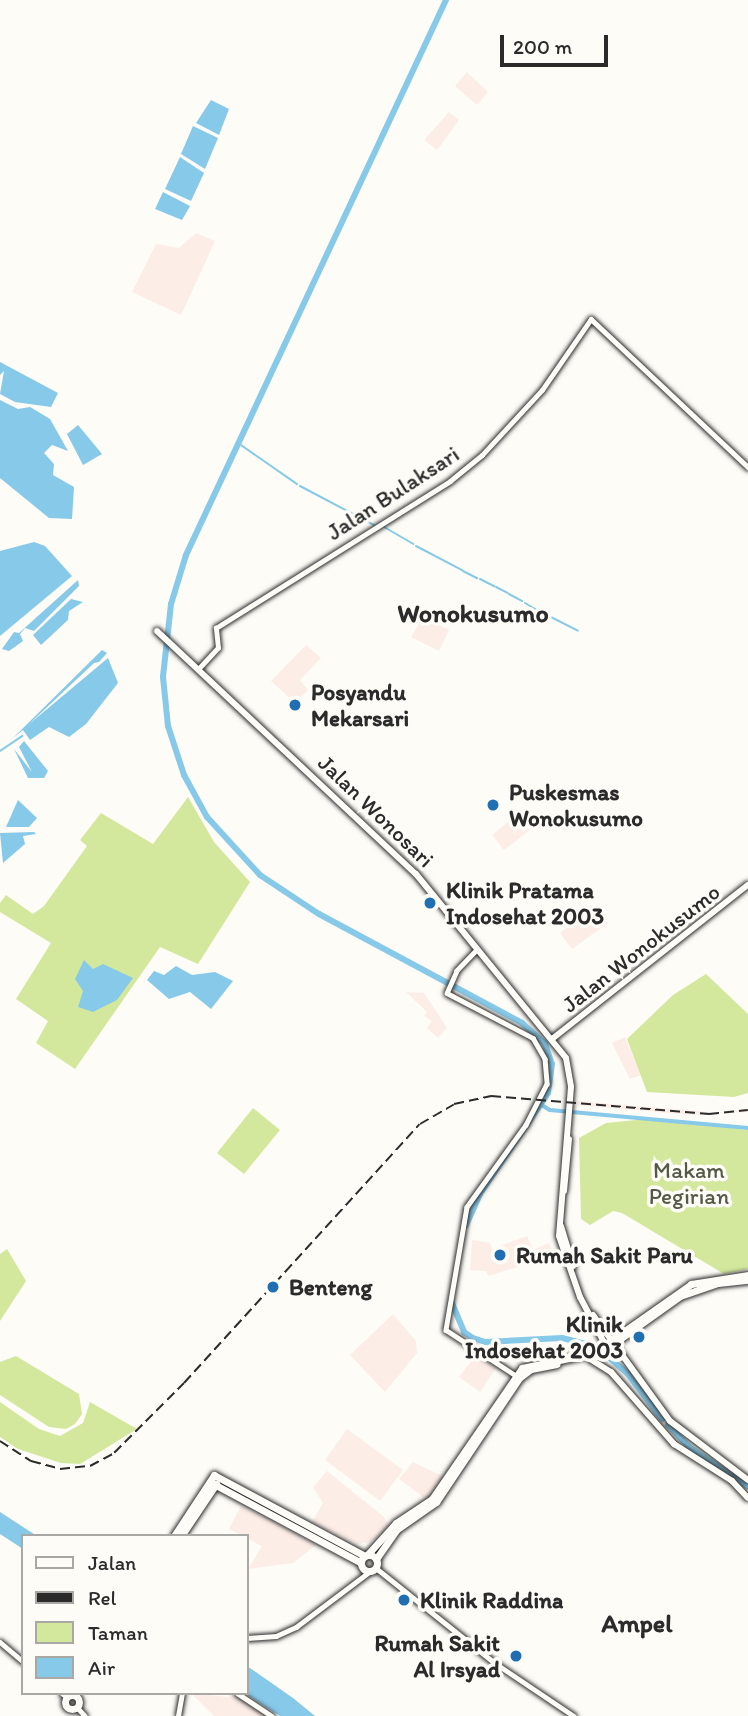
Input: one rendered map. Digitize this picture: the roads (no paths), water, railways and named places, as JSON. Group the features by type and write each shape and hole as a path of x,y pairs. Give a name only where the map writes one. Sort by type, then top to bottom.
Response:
{"highway":[{"path":"372,1570 376,1559 396,1530 436,1502 525,1372 590,1359 691,1284 748,1275"},
{"path":"364,1558 396,1523 432,1499 515,1375 535,1362 605,1348 680,1296 718,1283 748,1280"},
{"path":"215,1480 337,1551 376,1559"},
{"path":"215,1480 341,1543 364,1558 372,1570"},
{"path":"175,1534 215,1480"},
{"path":"182,1534 215,1480"},
{"path":"337,1551 341,1543"},
{"path":"68,1708 77,1707 72,1695"},
{"path":"63,1716 72,1695"}],"main road":[{"name":"Jalan Wonosari","path":"160,633 200,667 416,874 476,951 570,1057 573,1076 564,1172 564,1240 605,1348"},
{"name":"Jalan Wonokusumo","path":"553,1037 748,885"},
{"path":"605,1348 670,1421 748,1479"},
{"path":"590,1359 611,1372 661,1430 748,1497"}],"street":[{"name":"Jalan Bulaksari","path":"200,667 218,648 216,628 444,485 482,455 542,390 590,320 748,467"},
{"path":"476,951 448,991 533,1038 545,1059 547,1084 535,1111 467,1207 446,1329 451,1336 515,1375"},
{"path":"661,1430 670,1421"},
{"path":"248,1638 280,1635 296,1627 372,1570 495,1663 574,1716"},
{"path":"0,1642 21,1659"},
{"path":"178,1716 182,1695"},
{"path":"240,1695 272,1716"},
{"path":"77,1707 86,1716"}],"water":[{"path":"211,100 229,109 219,135 196,123"},
{"path":"193,126 218,138 205,169 181,154"},
{"path":"180,157 204,173 191,201 165,189"},
{"path":"163,192 190,206 182,220 155,209"},
{"path":"0,362 58,393 51,407 15,402 0,394 4,371 0,375"},
{"path":"0,400 18,409 30,407 50,419 68,451 52,445 44,453 54,464 53,475 74,487 72,519 49,518 0,478"},
{"path":"78,425 102,454 83,465 67,434"},
{"path":"34,542 45,546 72,576 0,636 0,551"},
{"path":"78,580 79,586 34,631 25,628 20,634 23,641 9,651 2,649 14,632 19,633"},
{"path":"71,599 83,602 69,611 68,620 41,645 33,635"},
{"path":"102,650 107,653 99,662 94,663 28,725 108,658 118,683 86,724 69,737 49,727 30,740 23,730 13,738"},
{"path":"24,741 48,771 44,778 28,778 14,749 32,772 19,747"},
{"path":"18,800 37,818 29,827 6,827"},
{"path":"0,833 36,834 23,836 25,844 3,863"},
{"path":"84,960 93,969 103,964 133,978 117,1000 93,1012 78,1007 83,991 75,979"},
{"path":"176,966 192,975 215,972 233,981 211,1009 190,992 169,999 147,980 154,971 164,975"},
{"path":"0,1512 34,1534 21,1534 21,1548 0,1534"},
{"path":"248,1667 315,1716 280,1716 247,1695"}],"waterway":[{"path":"446,0 186,555 171,604 163,677 168,726 184,775 207,817 260,875 319,914 522,1023 545,1044 552,1064 548,1093 480,1194 466,1225"},
{"path":"238,443 297,484"},
{"path":"300,486 376,526"},
{"path":"384,527 413,544"},
{"path":"416,546 462,570"},
{"path":"463,571 477,578"},
{"path":"480,579 494,586"},
{"path":"496,587 508,593"},
{"path":"509,594 522,601"},
{"path":"525,603 540,612"},
{"path":"543,613 578,631"},
{"path":"0,751 22,736"},
{"path":"542,1105 550,1110 748,1128"},
{"path":"451,1301 464,1332 485,1342 562,1338 597,1347 627,1373 662,1419"},
{"path":"668,1425 689,1447 748,1487"}],"railway":[{"path":"0,1441 31,1461 60,1469 90,1466 114,1453 184,1383 420,1124 454,1104 491,1096 709,1114 748,1110"}],"place":[{"name":"Posyandu Mekarsari","path":"295,705"},
{"name":"Puskesmas Wonokusumo","path":"493,805"},
{"name":"Klinik Pratama Indosehat 2003","path":"430,903"},
{"name":"Rumah Sakit Paru","path":"500,1255"},
{"name":"Benteng","path":"273,1287"},
{"name":"Klinik Indosehat 2003","path":"639,1337"},
{"name":"Klinik Raddina","path":"404,1600"},
{"name":"Rumah Sakit Al Irsyad","path":"516,1656"}],"district":[{"name":"Wonokusumo","path":"473,614"},
{"name":"Ampel","path":"637,1624"}],"park label":[{"name":"Makam Pegirian","path":"689,1183"}]}
